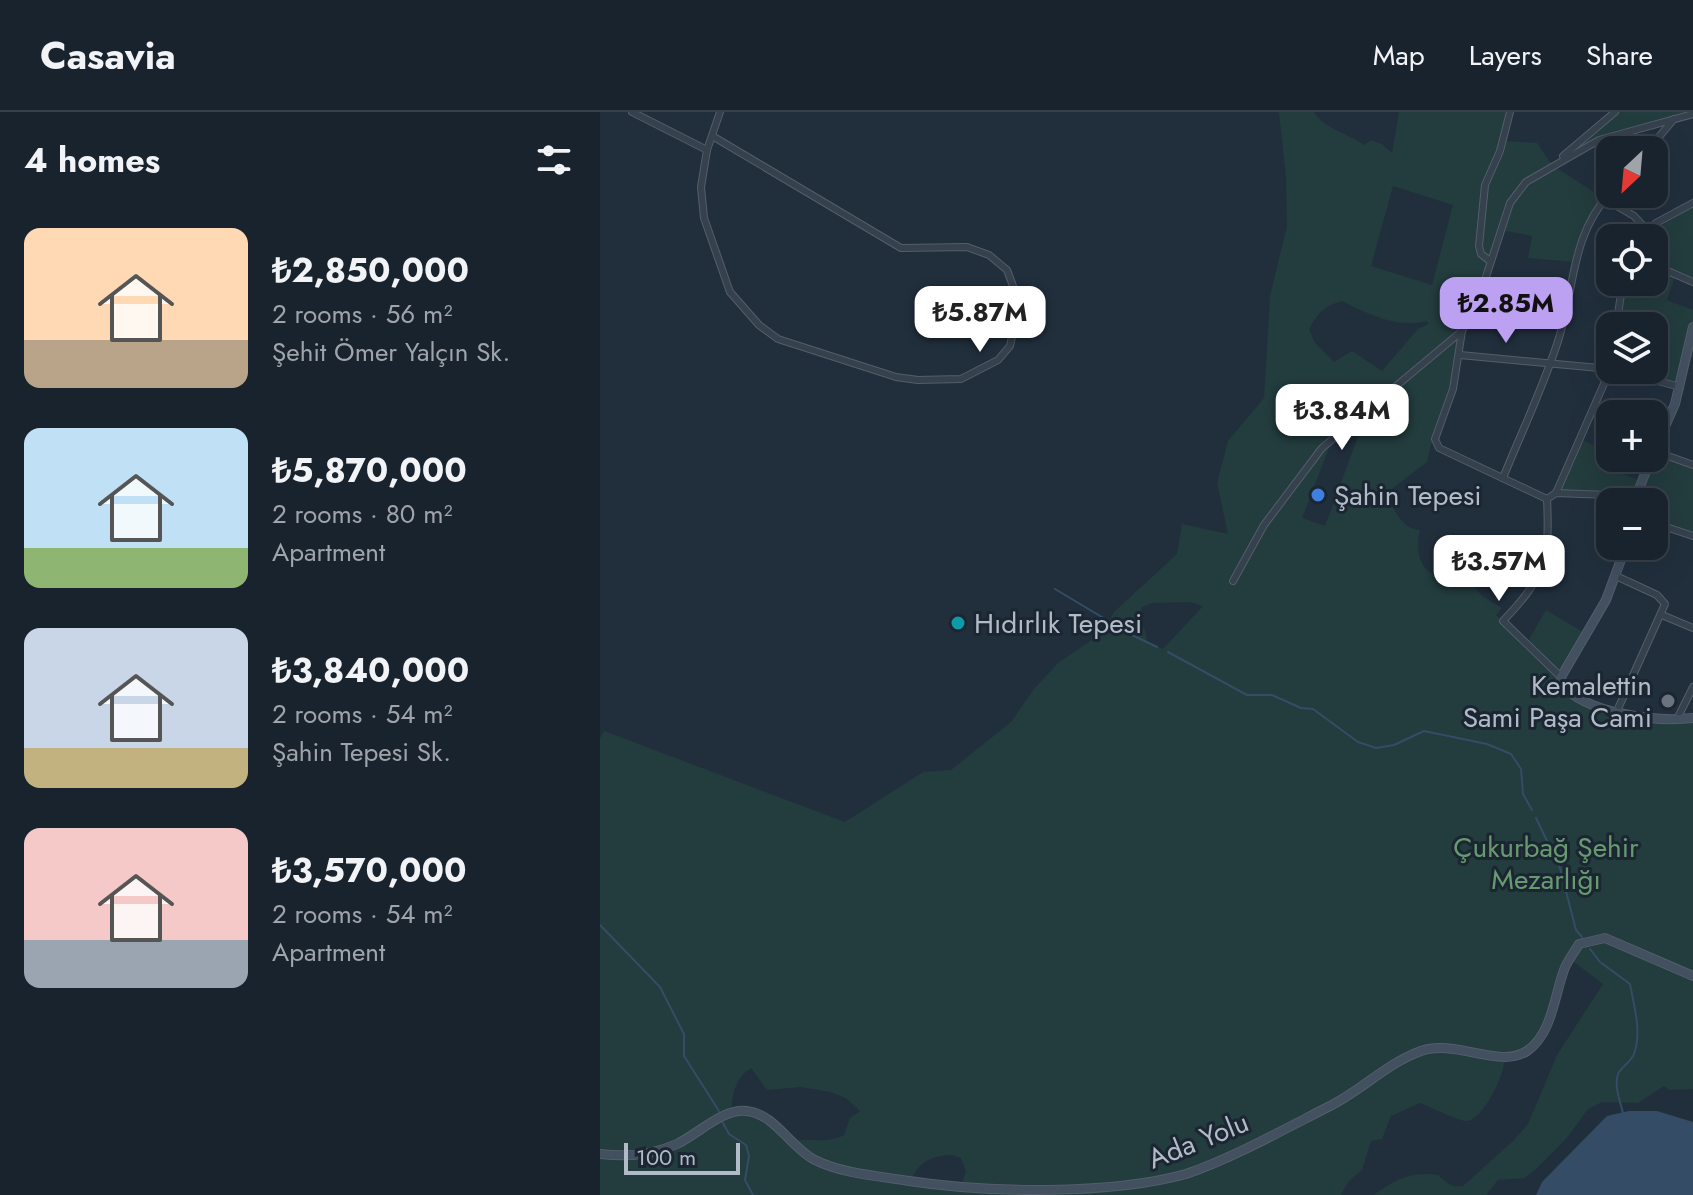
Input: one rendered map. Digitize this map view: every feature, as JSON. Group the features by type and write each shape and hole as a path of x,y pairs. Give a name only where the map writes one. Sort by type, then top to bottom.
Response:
{"street":[{"path":"632,112 707,150"},
{"path":"714,137 901,248 967,247 989,255 1007,270 1016,294 1018,310 1010,346 998,360 982,370 961,379 937,381 896,377 778,339 749,315 730,292 704,218 701,187 707,150 714,137 720,112"},
{"path":"1490,261 1481,254 1479,246 1485,185 1500,151 1510,112"},
{"path":"1557,162 1615,112"},
{"path":"1547,499 1439,448 1435,439 1453,389 1462,331 1510,203 1526,182 1599,140 1692,114"},
{"path":"1660,136 1674,119"},
{"path":"1659,224 1693,203"},
{"path":"1503,478 1559,339 1577,250 1586,226 1599,208"},
{"path":"1624,208 1641,224"},
{"path":"1668,271 1693,282"},
{"path":"1668,417 1691,357 1693,327"},
{"path":"1233,581 1264,525 1322,448 1462,331"},
{"path":"1460,355 1596,368"},
{"path":"1547,499 1556,493 1603,384"},
{"path":"1668,384 1680,387"},
{"path":"1668,456 1693,465"},
{"path":"1556,493 1596,496"},
{"path":"1547,499 1548,533 1544,565 1529,593 1503,621 1561,677 1567,690 1577,697 1617,711 1657,720 1693,718"},
{"path":"1668,528 1693,536"},
{"path":"1561,677 1588,635 1621,560"},
{"path":"1616,576 1662,598 1665,604 1617,711"},
{"path":"1662,615 1693,628"},
{"path":"1676,720 1693,687"},
{"name":"Ada Yolu","path":"600,1154 633,1155 660,1150 679,1143 723,1117 746,1111 766,1119 812,1159 872,1175 927,1183 1055,1192 1146,1185 1186,1174 1322,1110 1360,1090 1396,1063 1423,1050 1448,1047 1504,1057 1526,1052 1542,1038 1565,967 1579,944 1605,938 1693,976"}],"green space":[{"name":"Çukurbağ Şehir Mezarlığı","path":"1279,112 1314,112 1330,127 1364,145 1371,140 1392,153 1399,112 1510,112 1503,141 1537,143 1552,165 1596,193 1598,208 1574,262 1528,258 1532,236 1501,230 1483,286 1462,331 1460,355 1436,441 1431,444 1427,462 1381,497 1402,521 1420,530 1419,555 1428,571 1446,580 1471,582 1482,596 1502,608 1496,615 1527,643 1546,610 1588,635 1561,676 1567,690 1617,711 1693,718 1693,1089 1669,1090 1664,1086 1638,1103 1602,1102 1588,1109 1566,1139 1534,1171 1524,1178 1498,1180 1486,1195 1373,1195 1396,1181 1419,1174 1438,1175 1452,1186 1463,1186 1528,1124 1557,1055 1603,984 1570,959 1542,1038 1526,1052 1504,1057 1498,1083 1481,1112 1464,1121 1420,1103 1391,1116 1382,1139 1371,1141 1362,1170 1348,1182 1341,1195 600,1195 600,738 604,731 845,822 923,772 951,770 1011,722 1034,689 1058,663 1102,633 1114,612 1177,554 1182,524 1228,534 1217,483 1228,441 1264,398 1270,296 1287,226","holes":["1393,186 1453,205 1432,285 1371,266","1342,301 1394,322 1427,321 1429,324 1418,329 1382,371 1352,351 1334,362 1315,343 1309,329 1326,308","1366,415 1325,526 1302,518 1332,440","1190,602 1203,606 1163,649 1147,641 1145,630 1138,621 1142,607 1152,603","751,1068 767,1090 801,1087 830,1092 846,1098 860,1111 850,1118 844,1135 838,1138 790,1141 755,1112 732,1112 732,1099 738,1081","952,1155 961,1158 966,1171 961,1186 911,1180 922,1164"]},
{"path":"1615,112 1693,112 1612,136 1596,136 1596,142 1557,162"},
{"path":"1693,203 1693,282 1676,274 1667,300 1693,310 1693,358 1689,355 1680,387 1668,384 1668,312 1618,312 1621,296 1668,296 1668,224 1659,224"},
{"path":"1580,439 1596,446 1596,472 1618,472 1640,481 1645,472 1668,472 1668,456 1693,465 1693,536 1668,528 1668,488 1596,488 1596,493 1556,493"}],"water":[{"path":"1629,1111 1657,1111 1693,1122 1693,1195 1536,1195 1542,1182 1607,1116"}],"waterway":[{"path":"1055,589 1157,647"},
{"path":"1168,652 1247,695 1272,695 1301,708 1313,709 1358,742 1376,748 1394,745 1424,731 1487,744 1511,754 1521,769 1523,794 1532,810"},
{"path":"1536,818 1560,868 1576,930 1582,937"},
{"path":"600,925 660,987 684,1034 684,1056 719,1111"},
{"path":"1590,949 1600,962 1630,984 1637,1037 1634,1054 1619,1071 1617,1079 1623,1113"},
{"path":"723,1123 729,1134 746,1145 749,1156 745,1180 753,1195"}],"place":[{"name":"Şahin Tepesi","path":"1318,495"},
{"name":"Hıdırlık Tepesi","path":"958,623"},
{"name":"Kemalettin Sami Paşa Cami","path":"1668,701"}]}
